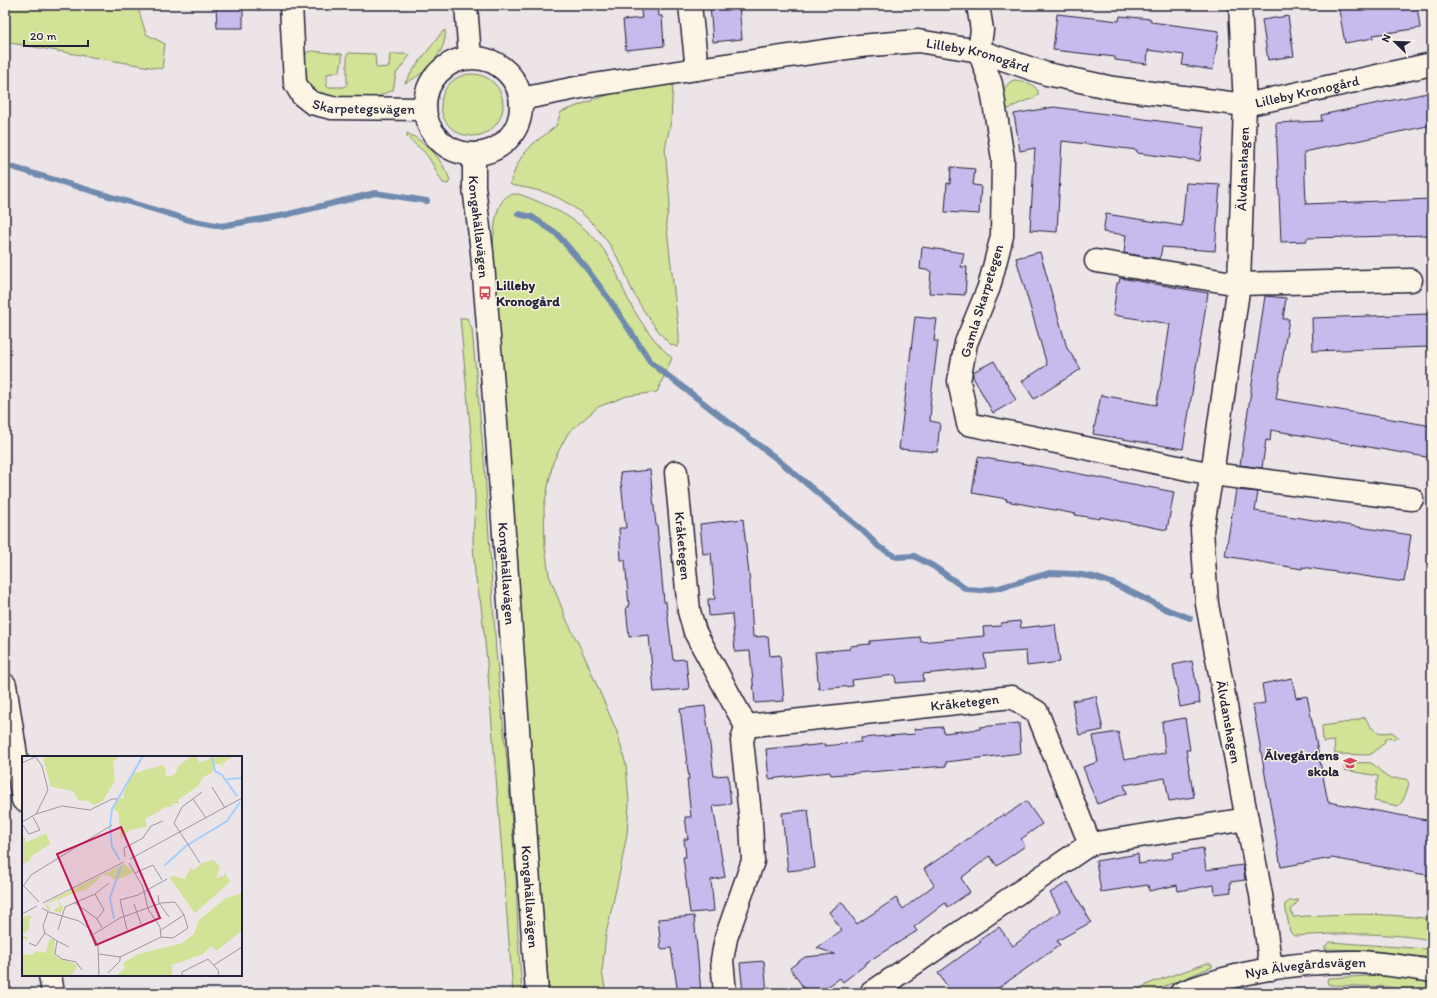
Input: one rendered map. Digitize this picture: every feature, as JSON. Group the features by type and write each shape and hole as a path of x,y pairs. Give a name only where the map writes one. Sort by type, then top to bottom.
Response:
{"street":[{"name":"Skarpetegsvägen","path":"292,5 295,83 302,95 312,103 332,108 425,108"},
{"path":"466,5 470,57"},
{"path":"690,5 697,69"},
{"path":"978,5 982,30 979,51"},
{"name":"Älvdanshagen","path":"1240,5 1245,105 1239,284 1212,474 1202,530 1207,604 1261,895 1271,969"},
{"name":"Lilleby Kronogård","path":"521,99 581,87 697,69 860,46 918,41 979,51 1047,74 1108,86 1245,105 1432,64"},
{"name":"Gamla Skarpetegen","path":"979,51 991,84 1002,159 1002,240 989,287 966,343 960,373 959,381 968,424 1212,474"},
{"name":"Kongahällavägen","path":"470,57 488,59 504,68 515,82 521,99 519,119 510,137 503,144 494,149 484,153 474,154 456,151 440,141 429,126 425,108 427,90 436,74 443,67 452,62 470,57"},
{"name":"Kongahällavägen","path":"474,154 474,187 482,252 496,422 537,993"},
{"path":"1096,261 1239,284 1411,280"},
{"name":"Kråketegen","path":"676,472 689,611 695,632 746,726 1012,697 1037,712 1090,844"},
{"path":"1212,474 1412,499"},
{"path":"5,685 22,794"},
{"path":"725,993 722,960 726,938 753,861 752,823 742,741 746,726"},
{"path":"871,993 1090,844 1246,819"},
{"name":"Nya Älvegårdsvägen","path":"1181,993 1198,986 1233,977 1271,969 1315,964 1356,962 1432,971"},
{"path":"50,976 52,993"}],"green space":[{"path":"5,5 137,5 146,34 165,44 162,69 5,42"},
{"path":"445,30 443,47 433,62 419,75 405,83 418,63"},
{"path":"312,51 342,54 342,62 339,72 327,74 327,87 344,87 347,84 347,55 349,53 375,54 376,68 389,67 390,54 410,55 396,74 393,90 371,99 339,102 315,92 305,79 303,62 307,52"},
{"path":"466,74 478,74 494,83 501,93 503,105 501,117 494,127 478,136 466,136 455,131 446,122 441,111 441,99 446,88 455,79"},
{"path":"1014,80 1031,84 1038,91 1038,95 1035,98 1020,103 1009,109 1004,105 1002,91 1010,82"},
{"path":"673,83 671,121 665,149 670,202 666,221 679,334 679,344 677,347 670,344 656,328 639,303 624,270 610,245 582,213 558,198 544,192 511,185 510,183 522,156 533,144 556,126 561,112 617,92"},
{"path":"407,133 422,142 438,158 450,180 448,184 443,183 429,158 407,137"},
{"path":"519,194 558,211 580,225 590,234 608,256 624,291 639,318 657,343 672,358 657,392 627,396 598,407 568,433 553,462 544,507 545,547 549,575 567,621 583,653 617,732 626,765 629,802 627,834 606,934 602,972 606,993 549,993 493,249 496,219 501,204 505,198 510,195"},
{"path":"460,318 467,318 472,329 485,472 496,652 507,762 516,877 522,993 513,993 487,662 481,605 475,574 473,542 475,501 472,446"},
{"path":"1365,717 1372,728 1378,732 1392,732 1399,738 1392,739 1390,737 1384,740 1385,742 1373,753 1368,755 1335,754 1334,741 1323,742 1322,726 1350,722"},
{"path":"1346,762 1371,763 1387,777 1406,779 1409,785 1405,797 1401,803 1398,806 1374,801 1378,776 1344,770"},
{"path":"1299,900 1291,910 1293,917 1362,914 1432,919 1432,940 1415,937 1363,934 1294,936 1290,932 1285,904 1290,901"},
{"path":"1330,942 1427,949 1432,950 1432,958 1368,950 1325,949 1325,946"},
{"path":"1208,963 1212,965 1212,967 1148,993 1129,993 1153,982"},
{"path":"1383,975 1432,982 1432,992 1389,987 1331,985 1328,984 1327,981 1328,978"}],"building":[{"path":"216,5 243,5 243,28 217,28"},
{"path":"640,5 658,5 659,16 662,16 664,46 626,50 623,20 642,18"},
{"path":"710,5 739,5 742,39 713,42"},
{"path":"1338,5 1417,5 1420,28 1373,35 1373,38 1345,43"},
{"path":"1057,14 1119,21 1120,16 1151,19 1151,22 1219,31 1213,70 1182,65 1184,55 1148,50 1147,64 1115,60 1115,57 1053,50"},
{"path":"1288,16 1294,56 1268,60 1262,20"},
{"path":"1432,92 1432,125 1304,152 1306,204 1432,199 1432,235 1307,238 1307,241 1281,242 1276,123 1322,121 1321,115"},
{"path":"1054,107 1204,127 1200,161 1137,153 1137,150 1062,141 1057,232 1030,230 1035,148 1020,151 1014,114"},
{"path":"951,167 975,169 973,185 981,186 979,214 945,212 947,183 950,184"},
{"path":"1186,183 1220,185 1215,251 1162,247 1160,259 1124,253 1126,235 1103,232 1106,214 1182,226"},
{"path":"922,247 964,253 961,267 967,267 965,295 929,293 931,271 920,269"},
{"path":"1040,252 1067,348 1081,369 1034,399 1022,381 1047,365 1016,258"},
{"path":"1120,278 1208,293 1183,449 1093,434 1101,395 1156,405 1162,376 1170,324 1113,315 1117,283 1119,283"},
{"path":"1265,296 1286,298 1283,319 1289,319 1276,399 1432,426 1432,458 1271,430 1270,441 1266,440 1262,468 1240,465"},
{"path":"1428,314 1429,347 1313,351 1312,318"},
{"path":"915,317 937,319 934,341 938,341 930,405 930,421 940,423 937,452 899,449"},
{"path":"994,361 1016,400 993,413 973,377 973,372"},
{"path":"978,457 1049,468 1174,492 1167,530 1100,517 1100,519 1075,515 1076,514 1006,501 1007,499 972,493"},
{"path":"650,470 664,602 666,602 673,660 686,659 689,689 654,692 649,635 629,637 626,607 629,607 625,560 621,560 619,528 626,528 620,473"},
{"path":"1236,490 1258,492 1255,511 1411,535 1404,582 1302,567 1302,569 1225,556"},
{"path":"743,519 750,583 753,637 768,636 770,656 780,655 784,701 755,703 750,651 735,652 732,614 709,616 708,599 715,599 711,553 703,554 700,524"},
{"path":"1020,621 1021,628 1055,624 1060,662 1027,666 1026,651 984,654 986,668 923,674 924,681 896,683 895,675 852,680 853,686 819,689 815,652 850,649 850,646 870,644 870,641 920,637 921,642 984,636 983,627 1001,626 1001,623"},
{"path":"1192,661 1200,703 1180,707 1173,665"},
{"path":"1292,678 1296,698 1307,696 1328,802 1432,821 1432,876 1332,858 1281,867 1253,705 1265,703 1262,684"},
{"path":"1096,696 1103,730 1079,735 1072,701"},
{"path":"705,706 714,776 728,775 731,804 713,806 725,877 711,880 714,911 690,913 683,857 686,857 684,839 688,839 685,817 691,817 687,779 689,779 680,709"},
{"path":"1185,718 1190,750 1186,750 1194,797 1169,801 1165,778 1124,785 1127,793 1097,804 1083,767 1098,762 1093,736 1118,732 1124,760 1165,753 1162,722"},
{"path":"1019,723 1021,753 946,762 946,766 831,775 830,772 769,779 766,749 825,744 825,746 861,742 861,738 915,734 914,729 943,727 944,733"},
{"path":"1026,801 1042,824 1021,839 1025,846 997,866 990,856 961,878 970,892 948,907 945,903 914,927 917,931 864,964 865,965 843,982 840,978 819,993 807,993 790,968 805,957 835,954 817,948 842,930 829,912 842,902 857,924 896,898 903,909 934,885 924,869 1004,814 1005,816"},
{"path":"808,810 815,868 788,871 782,813"},
{"path":"1203,848 1206,870 1243,865 1245,880 1230,882 1231,892 1215,894 1214,885 1178,891 1177,885 1149,891 1148,885 1101,892 1096,861 1138,854 1139,864 1173,858 1172,853"},
{"path":"1068,882 1091,922 1057,941 1060,945 991,993 952,993 938,973 981,942 979,940 999,927 1013,946 1060,911 1050,893"},
{"path":"694,916 701,993 678,993 671,948 661,949 658,919"},
{"path":"764,961 767,993 743,993 740,963"}],"waterway":[{"path":"5,165 189,220 221,226 285,215 375,193 427,201"},
{"path":"518,214 532,217 556,233 587,269 650,361 777,459 861,529 879,547 897,557 914,556 933,566 966,589 981,590 999,588 1050,573 1075,574 1094,577 1112,583 1168,610 1190,618"}],"place":[{"name":"Lilleby Kronogård","path":"485,293"},
{"name":"Älvegårdens skola","path":"1350,763"}]}
